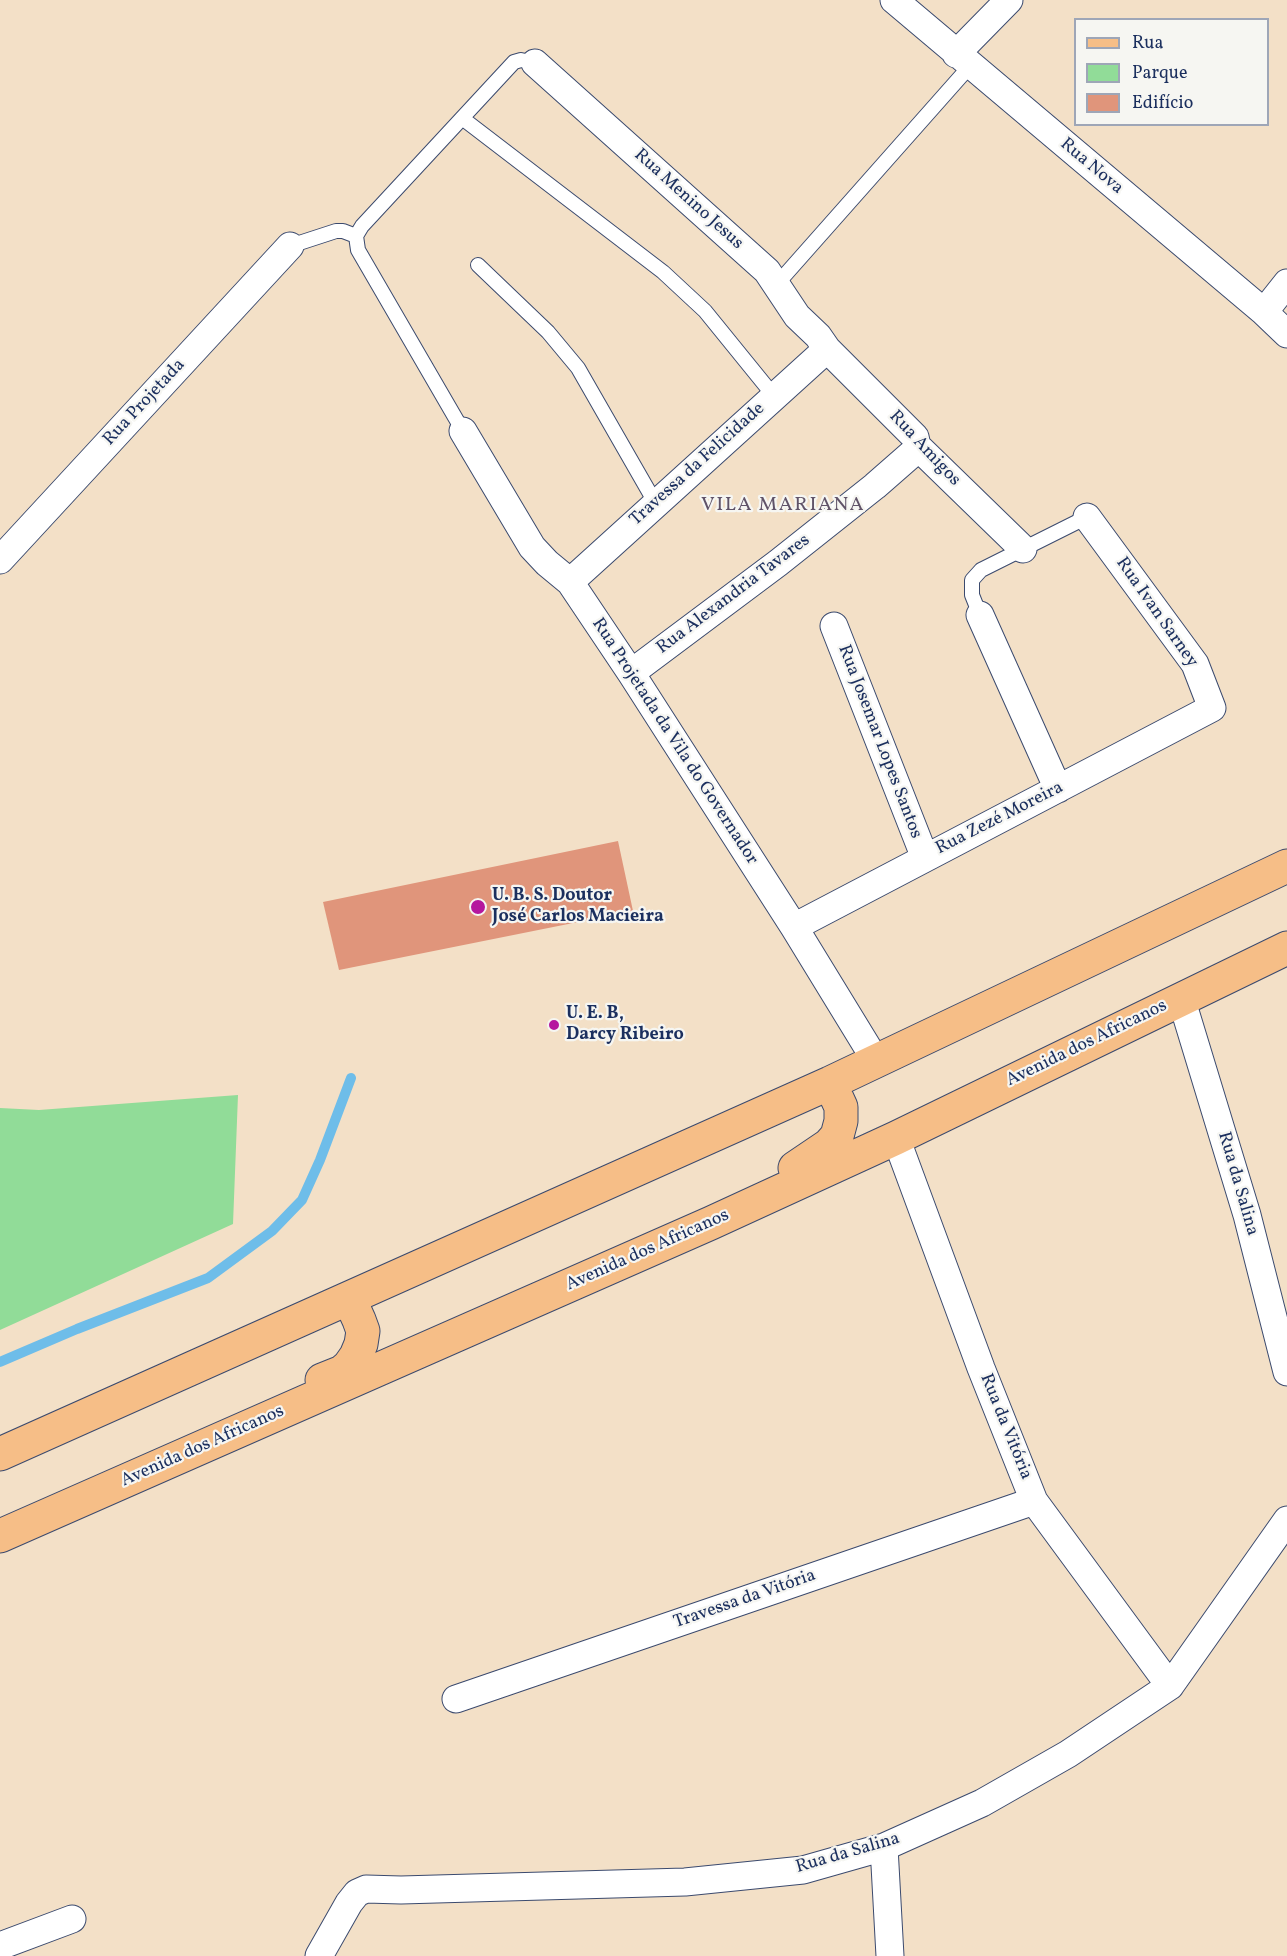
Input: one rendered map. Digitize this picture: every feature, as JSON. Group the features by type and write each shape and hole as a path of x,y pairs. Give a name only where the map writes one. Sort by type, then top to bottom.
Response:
{"main road":[{"path":"0,1454 830,1083 1287,866"},
{"name":"Avenida dos Africanos","path":"0,1536 711,1223 896,1138 1287,948"},
{"path":"711,1223 829,1145 837,1136 841,1121 841,1107 830,1083"},
{"path":"166,1463 195,1435 342,1372 349,1366 358,1350 363,1331 349,1298"}],"street":[{"name":"Rua Nova","path":"894,0 1264,312 1287,334"},
{"path":"963,60 1009,0"},
{"name":"Rua Menino Jesus","path":"535,63 767,271 797,316 818,336 827,349"},
{"name":"Rua Projetada","path":"0,560 290,246"},
{"path":"1264,312 1287,283"},
{"name":"Travessa da Felicidade","path":"570,582 827,349"},
{"name":"Rua Amigos","path":"827,349 915,437 917,446 1023,549"},
{"name":"Rua Projetada da Vila do Governador","path":"463,431 532,547 570,582 631,673 794,927 876,1061"},
{"name":"Rua Alexandria Tavares","path":"631,673 875,486 915,451 917,446"},
{"name":"Rua Ivan Sarney","path":"1087,517 1195,664 1212,708 1206,712"},
{"path":"980,615 1059,789"},
{"name":"Rua Josemar Lopes Santos","path":"834,626 925,858"},
{"name":"Rua Zezé Moreira","path":"794,927 1206,712"},
{"name":"Rua da Salina","path":"1181,998 1247,1215 1279,1307 1287,1372"},
{"name":"Rua da Vitória","path":"896,1138 981,1368 1034,1501 1170,1686"},
{"name":"Travessa da Vitória","path":"456,1699 1034,1501"},
{"name":"Rua da Salina","path":"319,1956 349,1903 357,1893 366,1889 685,1882 803,1870 884,1847 992,1797 1068,1754 1170,1686 1287,1520"},
{"path":"884,1847 890,1956"},
{"path":"0,1946 72,1919"}],"lane":[{"path":"463,431 358,250 356,236 362,226 514,62 521,60 535,63"},
{"path":"777,284 963,60"},
{"path":"462,118 663,272 705,312 774,396"},
{"path":"290,246 336,231 356,236"},
{"path":"478,265 548,332 578,368 656,504"},
{"path":"980,615 972,595 972,580 981,570 1087,517"}],"green space":[{"path":"238,1095 233,1224 0,1330 0,1108 39,1110"}],"building":[{"name":"U. B. S. Doutor José Carlos Macieira","path":"618,841 633,911 339,970 323,902"}],"waterway":[{"path":"0,1362 208,1278 272,1231 302,1200 351,1078"}],"place":[{"name":"U. B. S. Doutor José Carlos Macieira","path":"478,907"},
{"name":"U. E. B, Darcy Ribeiro","path":"554,1025"}],"district":[{"name":"VILA MARIANA","path":"783,506"}]}
